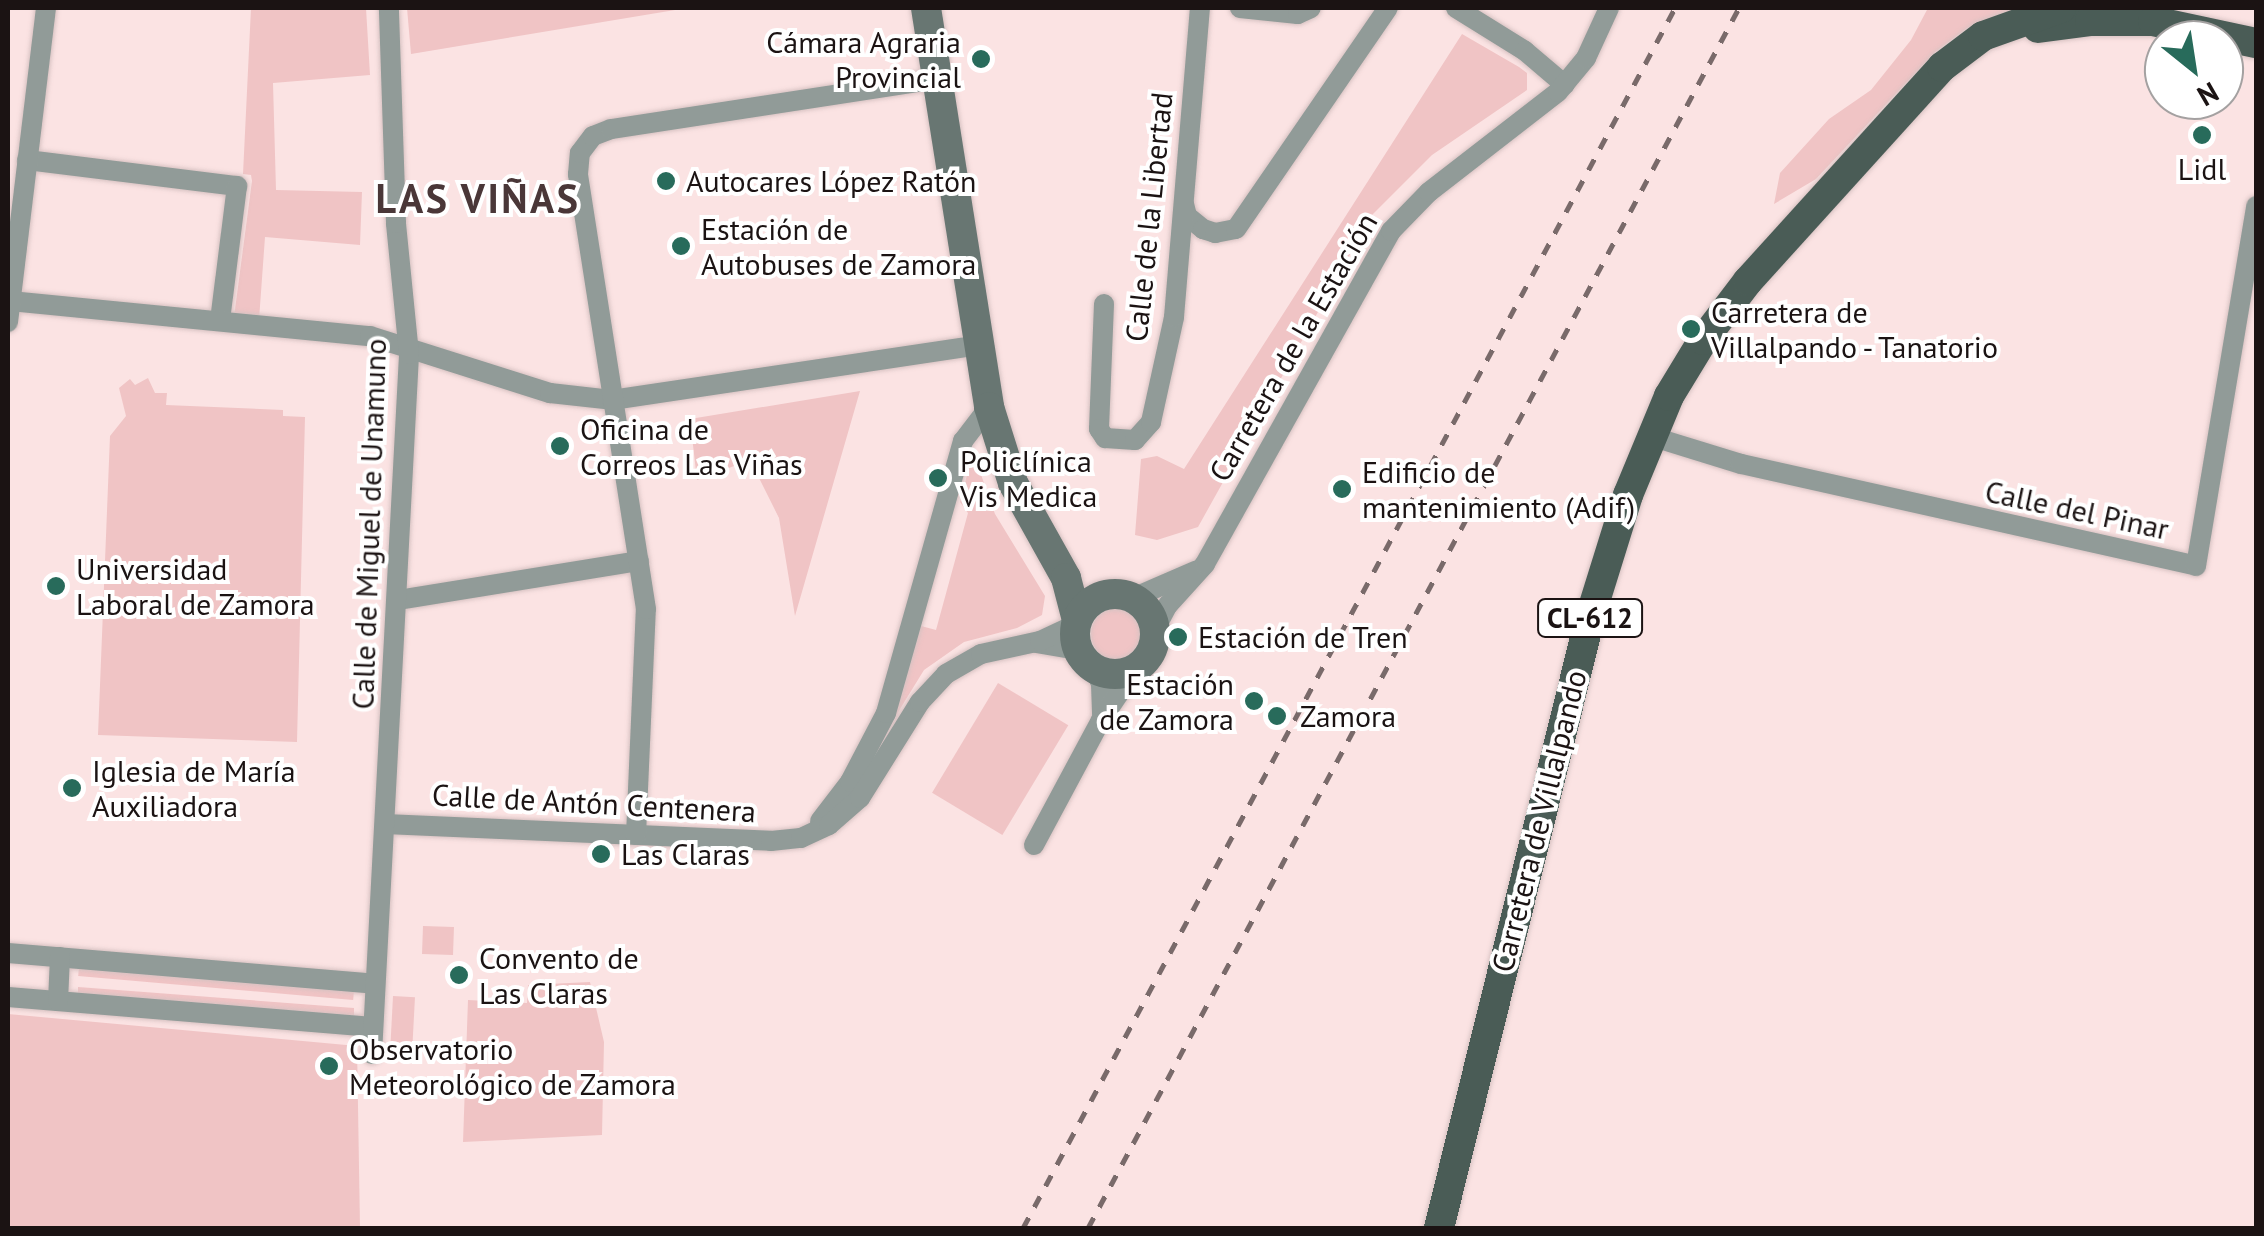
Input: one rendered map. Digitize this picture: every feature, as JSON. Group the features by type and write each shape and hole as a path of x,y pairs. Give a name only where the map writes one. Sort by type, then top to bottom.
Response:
{"main road":[{"name":"Carretera de Villalpando","path":"1439,1228 1591,614 1650,436 1685,368 1730,303 1917,92 1971,43 2010,23 2061,8"},
{"name":"Carretera de Villalpando","path":"2192,8 2251,42"},
{"name":"Carretera de Villalpando","path":"1917,92 1984,50 2052,26 2153,21 2251,42"}],"street":[{"path":"46,8 9,312 220,320 366,335 550,393 612,400 979,346"},
{"name":"Calle de Miguel de Unamuno","path":"372,1054 409,348 396,223 389,8"},
{"path":"926,8 989,407 1020,498 1066,578 1081,640 1103,700 1100,722"},
{"path":"1190,8 1200,8"},
{"name":"Calle de la Libertad","path":"1104,304 1099,429 1105,438 1135,440 1151,422 1174,317 1200,8"},
{"path":"1240,8 1298,14 1311,8"},
{"path":"1184,204 1187,216 1203,229 1216,233 1236,229 1388,8"},
{"path":"1456,8 1533,57 1565,85"},
{"name":"Carretera de la Estación","path":"1155,629 1207,560 1391,231 1429,192 1534,114 1565,85 1592,46 1609,8"},
{"path":"636,835 646,617 578,174 580,153 588,141 611,129 938,79"},
{"path":"26,160 237,186 220,320"},
{"name":"Calle del Pinar","path":"1650,436 1740,464 2196,566 2256,206"},
{"path":"800,838 842,794 882,721 902,666 963,440 989,407"},
{"path":"398,600 638,560"},
{"path":"1081,640 1088,604 1194,572 1207,560"},
{"path":"1034,845 1100,722 1151,654 1155,629 1148,610 1066,578"},
{"path":"1081,640 1115,675 1136,670"},
{"name":"Calle de Antón Centenera","path":"385,824 779,842 800,838 829,824 860,798 920,702 946,674 980,654 1034,643 1081,640"},
{"path":"8,954 375,984"},
{"path":"58,1001 60,957"},
{"path":"8,997 374,1027"}],"shaded area":[{"path":"251,8 366,8 370,75 273,83 276,190 362,192 360,245 265,237 259,320 234,317 252,181 251,175 243,174"},
{"path":"407,8 687,8 411,54"},
{"path":"1928,8 2020,8 1967,28 1935,52 1816,179 1774,204 1780,173 1829,119 1871,90 1911,40"},
{"path":"1462,34 1527,73 1527,90 1432,155 1372,215 1198,527 1157,540 1135,535 1141,459 1157,456 1184,469"},
{"path":"148,378 155,393 167,393 166,405 283,410 283,416 305,417 297,742 98,735 110,436 126,416 119,388 130,379 135,385"},
{"path":"860,391 795,616 779,518 750,460 697,480 690,419"},
{"path":"973,452 995,514 1045,596 1042,615 1017,628 964,642 924,670 884,735 921,626 936,630 968,513 960,502"},
{"path":"1117,608 1136,615 1143,634 1136,653 1117,660 1098,653 1091,634 1098,615"},
{"path":"998,683 1068,725 1002,835 932,793"},
{"path":"423,926 454,927 453,955 422,954"},
{"path":"79,967 354,991 353,1000 78,976"},
{"path":"590,982 604,1042 602,1135 463,1142 468,1000 527,1003 528,985"},
{"path":"78,987 354,1008 354,1020 78,996"},
{"path":"393,996 415,997 412,1049 390,1048"},
{"path":"8,1014 357,1046 360,1228 8,1228"}],"railway":[{"path":"1023,1228 1675,8"},
{"path":"1088,1228 1739,8"}],"place":[{"name":"Cámara Agraria Provincial","path":"981,59"},
{"name":"Lidl","path":"2202,135"},
{"name":"Autocares López Ratón","path":"666,181"},
{"name":"Estación de Autobuses de Zamora","path":"681,246"},
{"name":"Carretera de Villalpando - Tanatorio","path":"1691,329"},
{"name":"Oficina de Correos Las Viñas","path":"560,446"},
{"name":"Policlínica Vis Medica","path":"938,478"},
{"name":"Edificio de mantenimiento (Adif)","path":"1342,489"},
{"name":"Universidad Laboral de Zamora","path":"56,586"},
{"name":"Estación de Tren","path":"1178,637"},
{"name":"Estación de Zamora","path":"1254,701"},
{"name":"Zamora","path":"1277,716"},
{"name":"Iglesia de María Auxiliadora","path":"72,788"},
{"name":"Las Claras","path":"601,854"},
{"name":"Convento de Las Claras","path":"459,975"},
{"name":"Observatorio Meteorológico de Zamora","path":"329,1066"}],"district":[{"name":"LAS VIÑAS","path":"478,198"}]}
